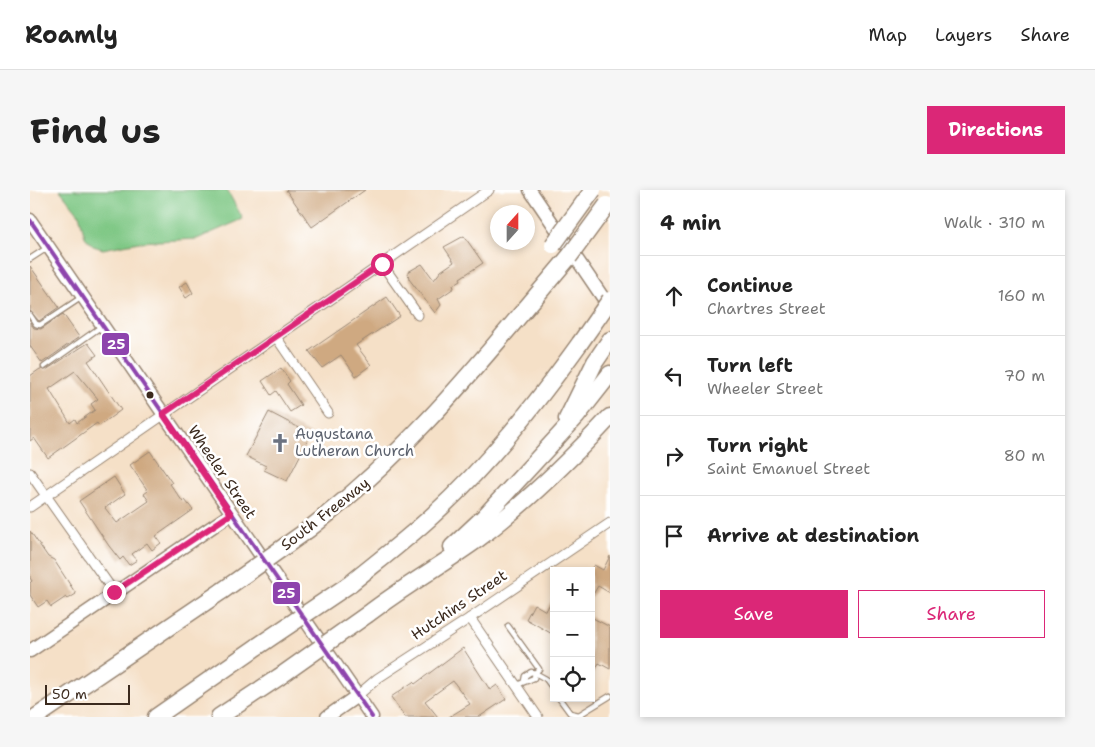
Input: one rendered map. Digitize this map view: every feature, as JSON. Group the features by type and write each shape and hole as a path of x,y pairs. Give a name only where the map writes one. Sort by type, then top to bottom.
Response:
{"highway":[{"path":"553,275 553,245 593,190"},
{"name":"South Freeway","path":"36,717 222,591 309,529 366,483 419,432 553,275 609,202"},
{"path":"156,717 350,584 432,516 485,462 535,403 610,300"},
{"path":"559,434 596,362 610,340"},
{"path":"219,717 279,678 396,593 484,517 588,404 609,376"},
{"path":"396,593 454,556 503,519 566,462 610,417"}],"street":[{"path":"30,506 489,190"},
{"path":"530,190 610,308"},
{"name":"Wheeler Street","path":"30,220 372,717"},
{"path":"382,264 418,315"},
{"path":"276,337 328,413"},
{"path":"30,473 114,592"},
{"path":"30,651 231,514"},
{"name":"Hutchins Street","path":"327,717 357,696 378,678 610,523"},
{"path":"470,618 520,683 538,717"}],"lane":[{"path":"30,259 49,247"},
{"path":"30,315 36,324 40,325 83,297"},
{"path":"44,367 103,326"},
{"path":"508,626 538,669 534,678 528,682 520,683"},
{"path":"535,673 546,679 550,684"},
{"path":"562,702 570,714 579,715 610,696"}],"green space":[{"path":"60,190 227,190 243,219 197,239 139,242 103,249 93,246 85,237 79,214"}],"building":[{"path":"286,190 365,190 312,227"},
{"path":"464,236 483,263 460,278 461,280 453,285 454,288 438,299 441,305 435,313 409,279 408,272 422,264 434,280 441,271 454,262 444,247"},
{"path":"30,266 59,307 39,321 30,311"},
{"path":"187,282 193,293 186,298 179,287"},
{"path":"387,297 400,316 356,345 371,365 356,376 341,355 322,368 309,351"},
{"path":"63,314 79,337 42,363 30,346 30,322 34,328 41,329"},
{"path":"88,343 97,355 88,361 121,410 99,426 97,423 48,458 34,438 30,441 30,376 40,369 46,370","holes":["75,371 98,399 91,404 95,410 77,423 75,419 70,423 49,389"]},
{"path":"281,368 290,381 287,384 301,405 290,412 276,391 271,395 262,381"},
{"name":"Augustana Lutheran Church","path":"269,412 311,434 287,481 264,470 266,466 246,456"},
{"path":"150,451 183,502 185,500 193,510 156,536 161,543 152,550 147,543 132,554 137,560 129,565 123,557 120,560 109,546 79,501 114,477 125,494 105,508 117,523 149,501 144,494 148,491 130,465"},
{"path":"30,531 48,557 54,560 76,594 68,599 66,597 51,607 47,601 38,607 30,595 30,583 32,581 30,578"},
{"path":"610,556 610,593 598,586 595,591 595,567 592,567 594,565 603,570"},
{"path":"534,604 546,611 550,604 550,633 526,619"},
{"path":"595,619 610,627 610,669 599,663 595,670"},
{"path":"463,648 490,690 497,685 506,699 479,717 449,717 470,704 453,681 425,701 438,717 405,717 391,697 413,682 415,684"}],"transit line":[{"name":"25","path":"30,220 372,717"}],"place":[{"name":"Augustana Lutheran Church","path":"280,443"}],"route":[{"path":"114,592 231,514 163,414 382,264"}]}
